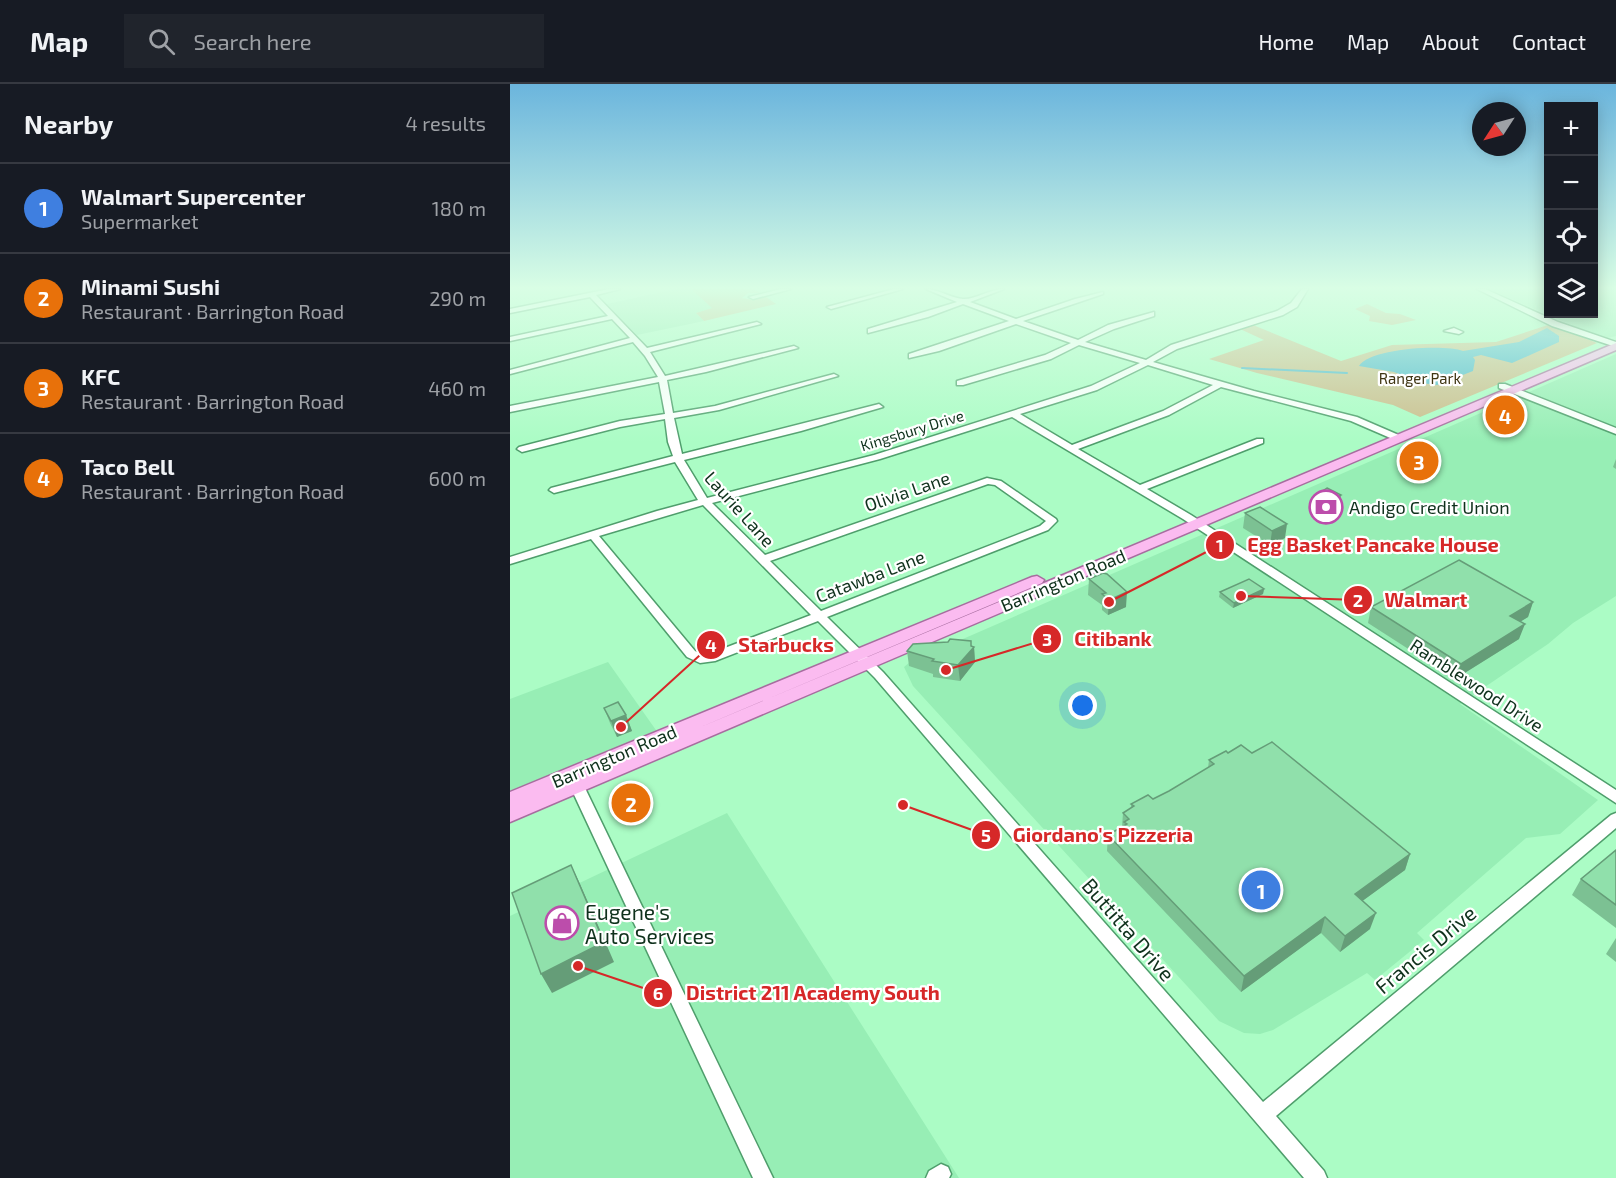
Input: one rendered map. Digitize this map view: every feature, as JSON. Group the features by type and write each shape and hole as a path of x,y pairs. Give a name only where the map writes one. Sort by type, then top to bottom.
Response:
{"main road":[{"name":"Barrington Road","path":"510,815 864,659 1614,343"},
{"name":"Barrington Road","path":"510,800 864,659"}],"street":[{"path":"510,372 630,340"},
{"name":"Laurie Lane","path":"635,340 662,378 678,458 691,483 704,501 864,659"},
{"path":"644,351 690,340"},
{"path":"912,356 961,340"},
{"path":"1072,340 1220,384 1314,407 1364,422 1396,435"},
{"path":"960,383 1042,359 1082,340"},
{"name":"Kingsbury Drive","path":"510,561 704,501 844,467 1013,414 1103,384 1180,345 1196,340"},
{"path":"510,410 794,348"},
{"path":"522,449 609,426 716,408 834,376"},
{"path":"1071,448 1163,416 1220,384"},
{"path":"1507,388 1616,431"},
{"path":"554,490 780,435 879,407"},
{"name":"Ramblewood Drive","path":"1013,414 1192,520 1616,797"},
{"path":"1139,489 1260,441"},
{"name":"Olivia Lane","path":"762,560 987,481 998,483 1051,519 1052,523"},
{"name":"Catawba Lane","path":"592,535 692,654 700,659 711,658 1052,523"},
{"name":"Buttitta Drive","path":"864,659 1317,1178"},
{"path":"577,786 763,1178"},
{"name":"Francis Drive","path":"1263,1114 1616,819"}],"shaded area":[{"path":"1616,354 1616,596 1573,623 1548,644 1460,704 1598,800 1560,834 1526,838 1417,933 1424,940 1375,980 1367,973 1273,1030 1260,1034 1244,1033 1219,1021 913,686 904,667 910,662"},
{"path":"608,662 658,733 510,795 510,699"},
{"path":"727,813 959,1178 510,1178 510,916"}],"green space":[{"name":"Ranger Park","path":"1264,340 1290,340 1341,361 1392,345 1502,340 1590,340 1597,343 1420,417 1393,405 1257,373 1209,359"}],"water":[{"path":"1559,340 1512,363 1481,355 1473,357 1475,360 1473,371 1437,385 1421,383 1394,372 1359,366 1377,355 1392,351 1441,348 1463,351 1519,342"}],"building":[{"path":"1327,488 1341,495 1329,501 1318,494"},
{"path":"1260,507 1287,524 1272,531 1245,513"},
{"path":"1459,560 1533,602 1510,616 1525,624 1461,664 1371,607"},
{"path":"1103,573 1127,592 1109,600 1102,594 1106,593 1089,579"},
{"path":"1249,579 1264,589 1234,603 1220,592"},
{"path":"950,639 971,641 971,646 974,647 958,665 932,661 934,659 907,651 913,644 948,642"},
{"path":"618,702 626,715 611,721 604,708"},
{"path":"1272,742 1410,854 1355,894 1376,913 1345,936 1325,917 1244,976 1108,835 1127,824 1124,822 1129,819 1123,813 1134,806 1131,804 1148,795 1153,799 1169,791 1214,764 1209,760 1226,751 1228,753 1241,745 1252,753"},
{"path":"1616,850 1616,905 1581,879"},
{"path":"571,865 604,942 541,974 512,893"}],"waterway":[{"path":"1242,368 1347,373"}],"place":[{"name":"Taco Bell","path":"1505,415"},
{"name":"KFC","path":"1419,461"},
{"name":"Andigo Credit Union","path":"1326,507"},
{"name":"Walmart","path":"1241,596"},
{"name":"Egg Basket Pancake House","path":"1109,602"},
{"name":"Citibank","path":"946,670"},
{"name":"Starbucks","path":"621,727"},
{"name":"Minami Sushi","path":"631,803"},
{"name":"Giordano's Pizzeria","path":"903,805"},
{"name":"Walmart Supercenter","path":"1261,890"},
{"name":"Eugene's Auto Services","path":"562,923"},
{"name":"District 211 Academy South","path":"578,966"}]}
